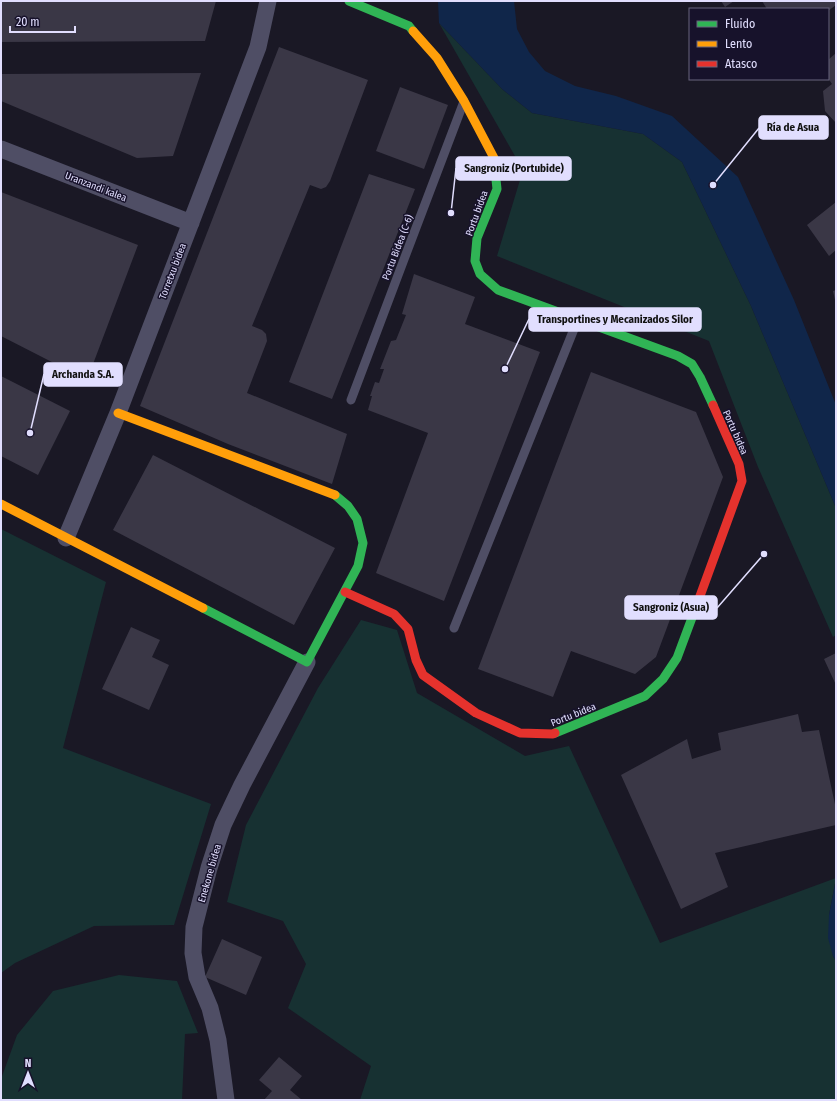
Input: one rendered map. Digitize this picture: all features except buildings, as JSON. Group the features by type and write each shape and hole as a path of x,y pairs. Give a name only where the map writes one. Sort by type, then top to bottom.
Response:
{"street":[{"name":"Torretxu bidea","path":"66,538 118,413 258,48 268,1"},
{"name":"Portu bidea","path":"345,592 394,614 408,629 416,660 423,675 476,713 520,733 553,734 645,696 663,680 677,658 742,481 739,464 700,377 692,364 678,356 498,290 480,274 475,261 477,238 497,189 494,158 464,101 436,58 409,26 349,1"},
{"name":"Uranzandi kalea","path":"1,149 190,223"},
{"path":"1,504 307,662 358,566 363,543 357,519 348,506 337,496 118,413"},
{"name":"Enekone bidea","path":"226,1100 218,1040 210,1008 197,977 193,953 194,927 209,868 224,825 242,785 307,662"}],"lane":[{"name":"Portu Bidea (C-6)","path":"351,400 464,101"},
{"path":"454,628 578,319"}],"green space":[{"path":"439,23 502,89 532,113 643,134 682,162 751,306 836,508 836,635 833,637 758,467 709,341 497,256 523,170"},
{"path":"1,529 106,582 63,748 211,804 174,925 94,926 15,963 1,973"},
{"path":"361,620 397,630 417,693 525,756 569,746 660,943 836,878 829,915 833,956 836,961 836,1100 360,1100 371,1066 288,1008 306,964 283,921 227,902 246,825 318,688"},
{"path":"119,975 177,981 198,1033 185,1034 182,1100 1,1100 1,1079 17,1035 53,991"}],"water":[{"path":"438,1 514,1 517,29 529,52 545,71 575,86 616,96 672,116 738,177 794,300 836,405 836,508 751,306 682,162 643,134 532,113 502,89 439,23"},
{"path":"836,879 836,961 828,938 829,915"}],"traffic: fast":[{"path":"349,1 409,26 413,31"},
{"path":"494,161 497,189 477,238 475,261 480,274 498,290 678,356 692,364 713,405"},
{"path":"203,608 307,662 358,566 363,543 357,519 348,506 335,495"},
{"path":"555,733 645,696 663,679 677,658 696,607"}],"traffic: slow":[{"path":"413,31 437,58 464,101 494,158 494,161"},
{"path":"118,413 335,495"},
{"path":"1,504 203,608"}],"traffic: jam":[{"path":"696,607 742,481 739,464 713,405"},
{"path":"345,592 394,614 408,629 416,660 423,675 476,713 520,733 555,733"}],"place":[{"name":"Ría de Asua","path":"713,185"},
{"name":"Sangroniz (Portubide)","path":"451,213"},
{"name":"Transportines y Mecanizados Silor","path":"505,369"},
{"name":"Archanda S.A.","path":"30,433"},
{"name":"Sangroniz (Asua)","path":"764,554"}]}
